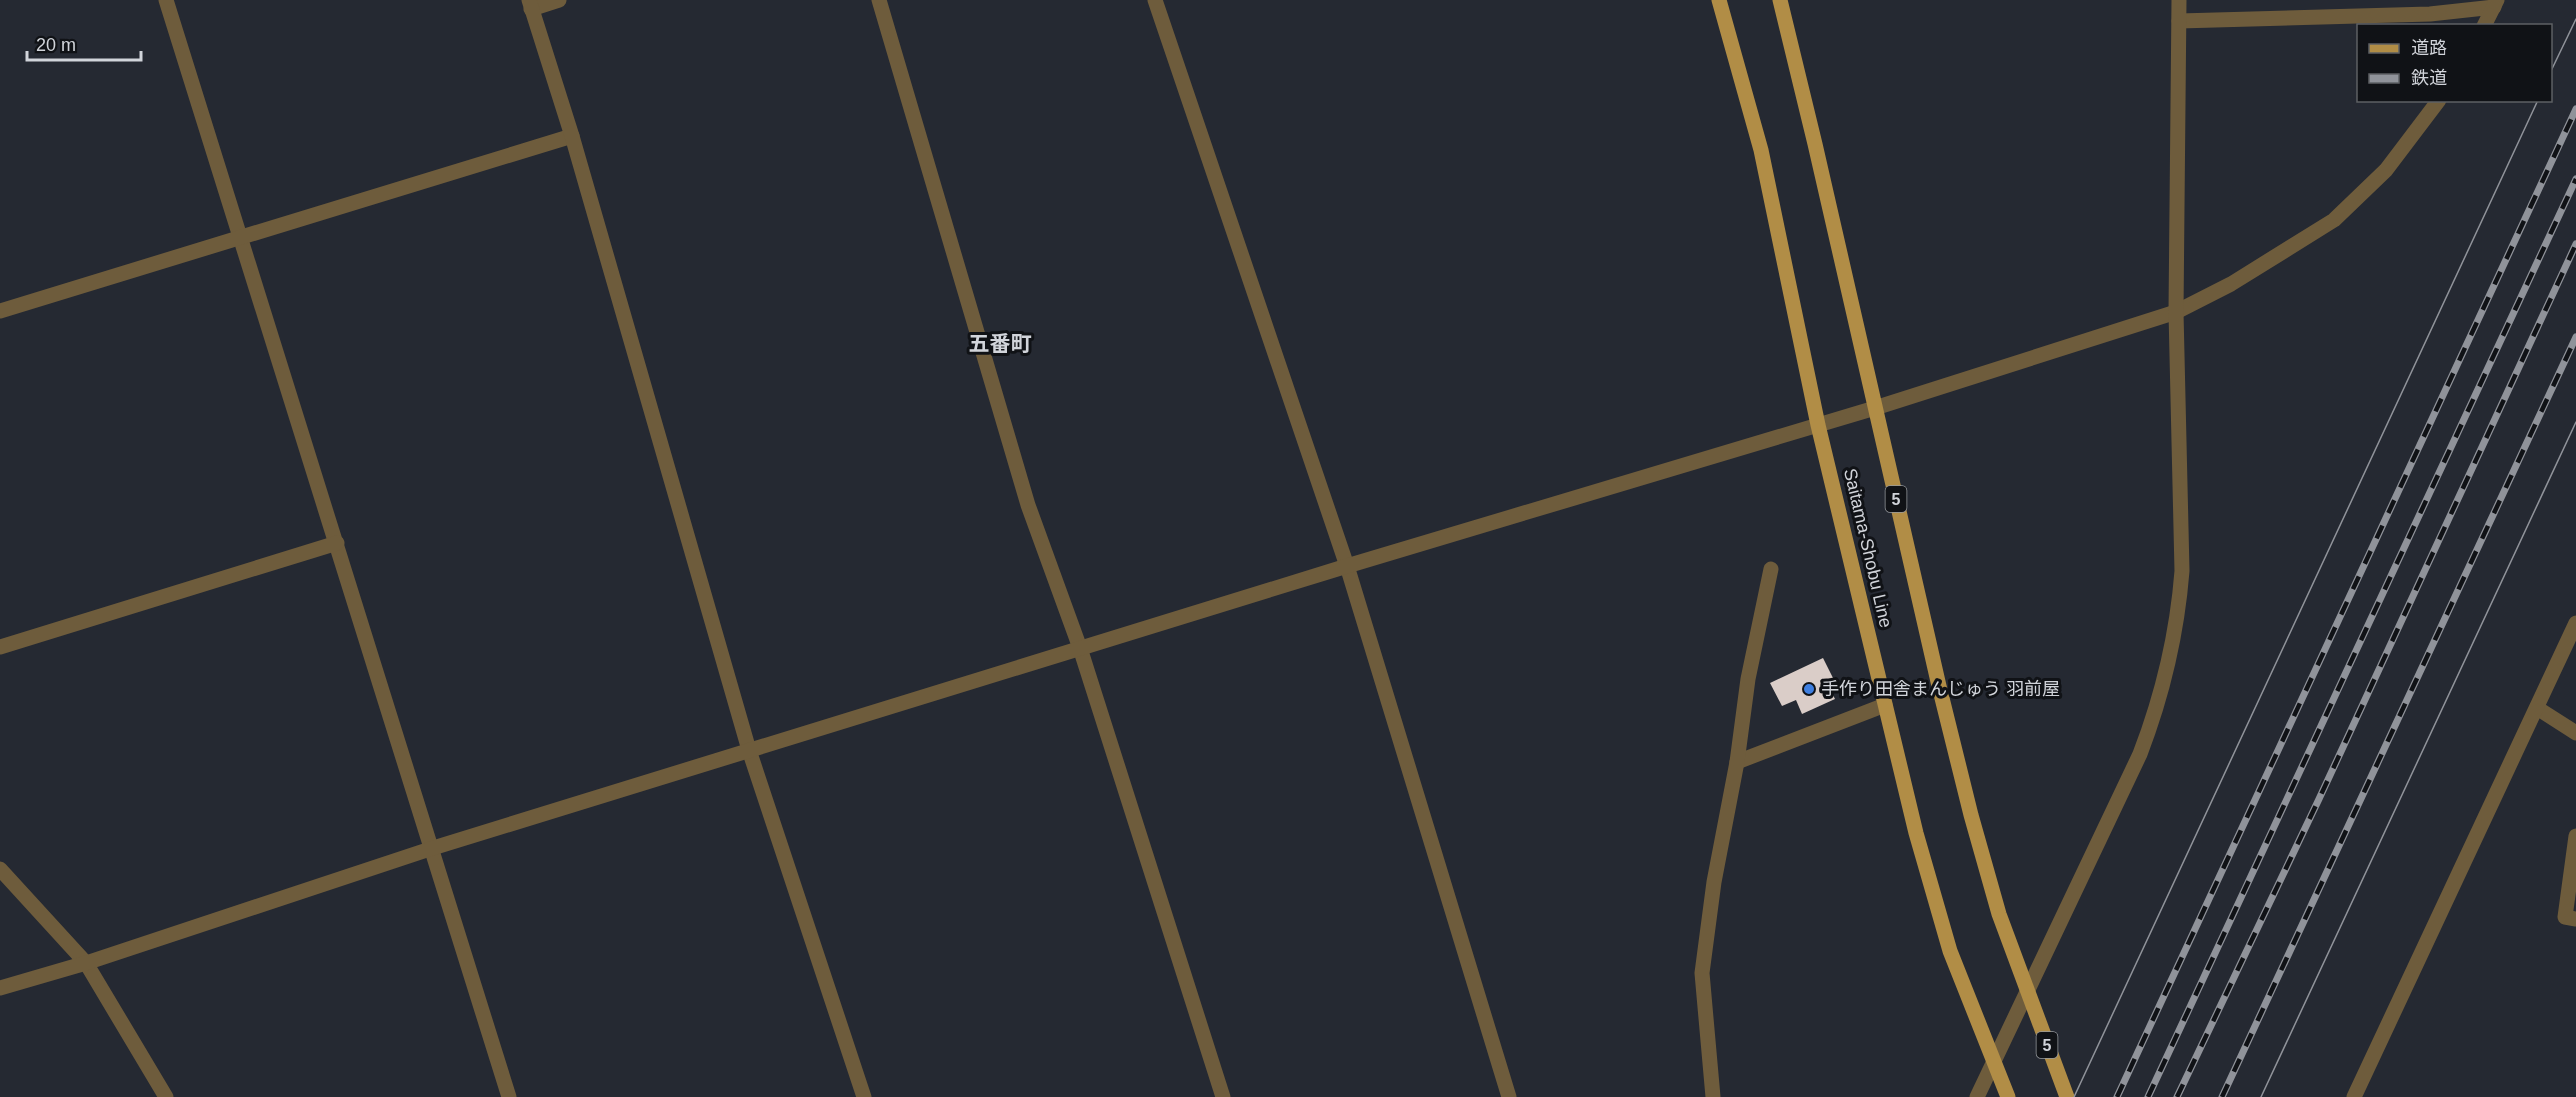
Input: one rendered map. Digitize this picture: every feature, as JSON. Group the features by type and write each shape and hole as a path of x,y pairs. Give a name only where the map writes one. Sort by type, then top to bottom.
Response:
{"main road":[{"name":"Saitama-Shobu Line","path":"1719,0 1761,150 1818,424 1916,832 1950,951 2008,1097"},
{"name":"Saitama-Shobu Line","path":"1780,0 1971,815 1999,914 2067,1097"}],"street":[{"path":"166,0 510,1097"},
{"path":"559,0 530,4 572,136 749,750 864,1097"},
{"path":"879,0 1028,505 1080,648 1223,1097"},
{"path":"1155,0 1347,566 1509,1097"},
{"path":"1977,1097 2140,754 2158,705 2179,612 2182,571 2176,312 2179,0"},
{"path":"2179,21 2495,3 2485,24"},
{"path":"0,988 86,963 433,848 1347,566 1875,408 2176,312 2232,284 2334,220 2386,170 2437,102"},
{"path":"0,311 240,235 572,136"},
{"path":"0,647 337,543"},
{"path":"1713,1097 1702,973 1714,882 1737,762 1748,679 1771,569"},
{"path":"2354,1097 2576,623"},
{"path":"1737,762 1885,705"},
{"path":"2537,708 2576,733"},
{"path":"2576,836 2565,917 2576,919"},
{"path":"0,869 86,963 166,1097"}],"building":[{"path":"1823,658 1835,682 1828,685 1835,699 1802,714 1796,700 1782,706 1770,683"}],"tram line":[{"path":"2552,69 2576,19"},
{"path":"2074,1097 2537,102"},
{"path":"2261,1097 2576,422"}],"railway":[{"path":"2117,1097 2576,109"},
{"path":"2148,1097 2576,179"},
{"path":"2177,1097 2319,799 2576,244"},
{"path":"2222,1097 2576,337"}],"place":[{"name":"手作り田舎まんじゅう 羽前屋","path":"1809,689"}],"district":[{"name":"五番町","path":"1000,344"}]}
